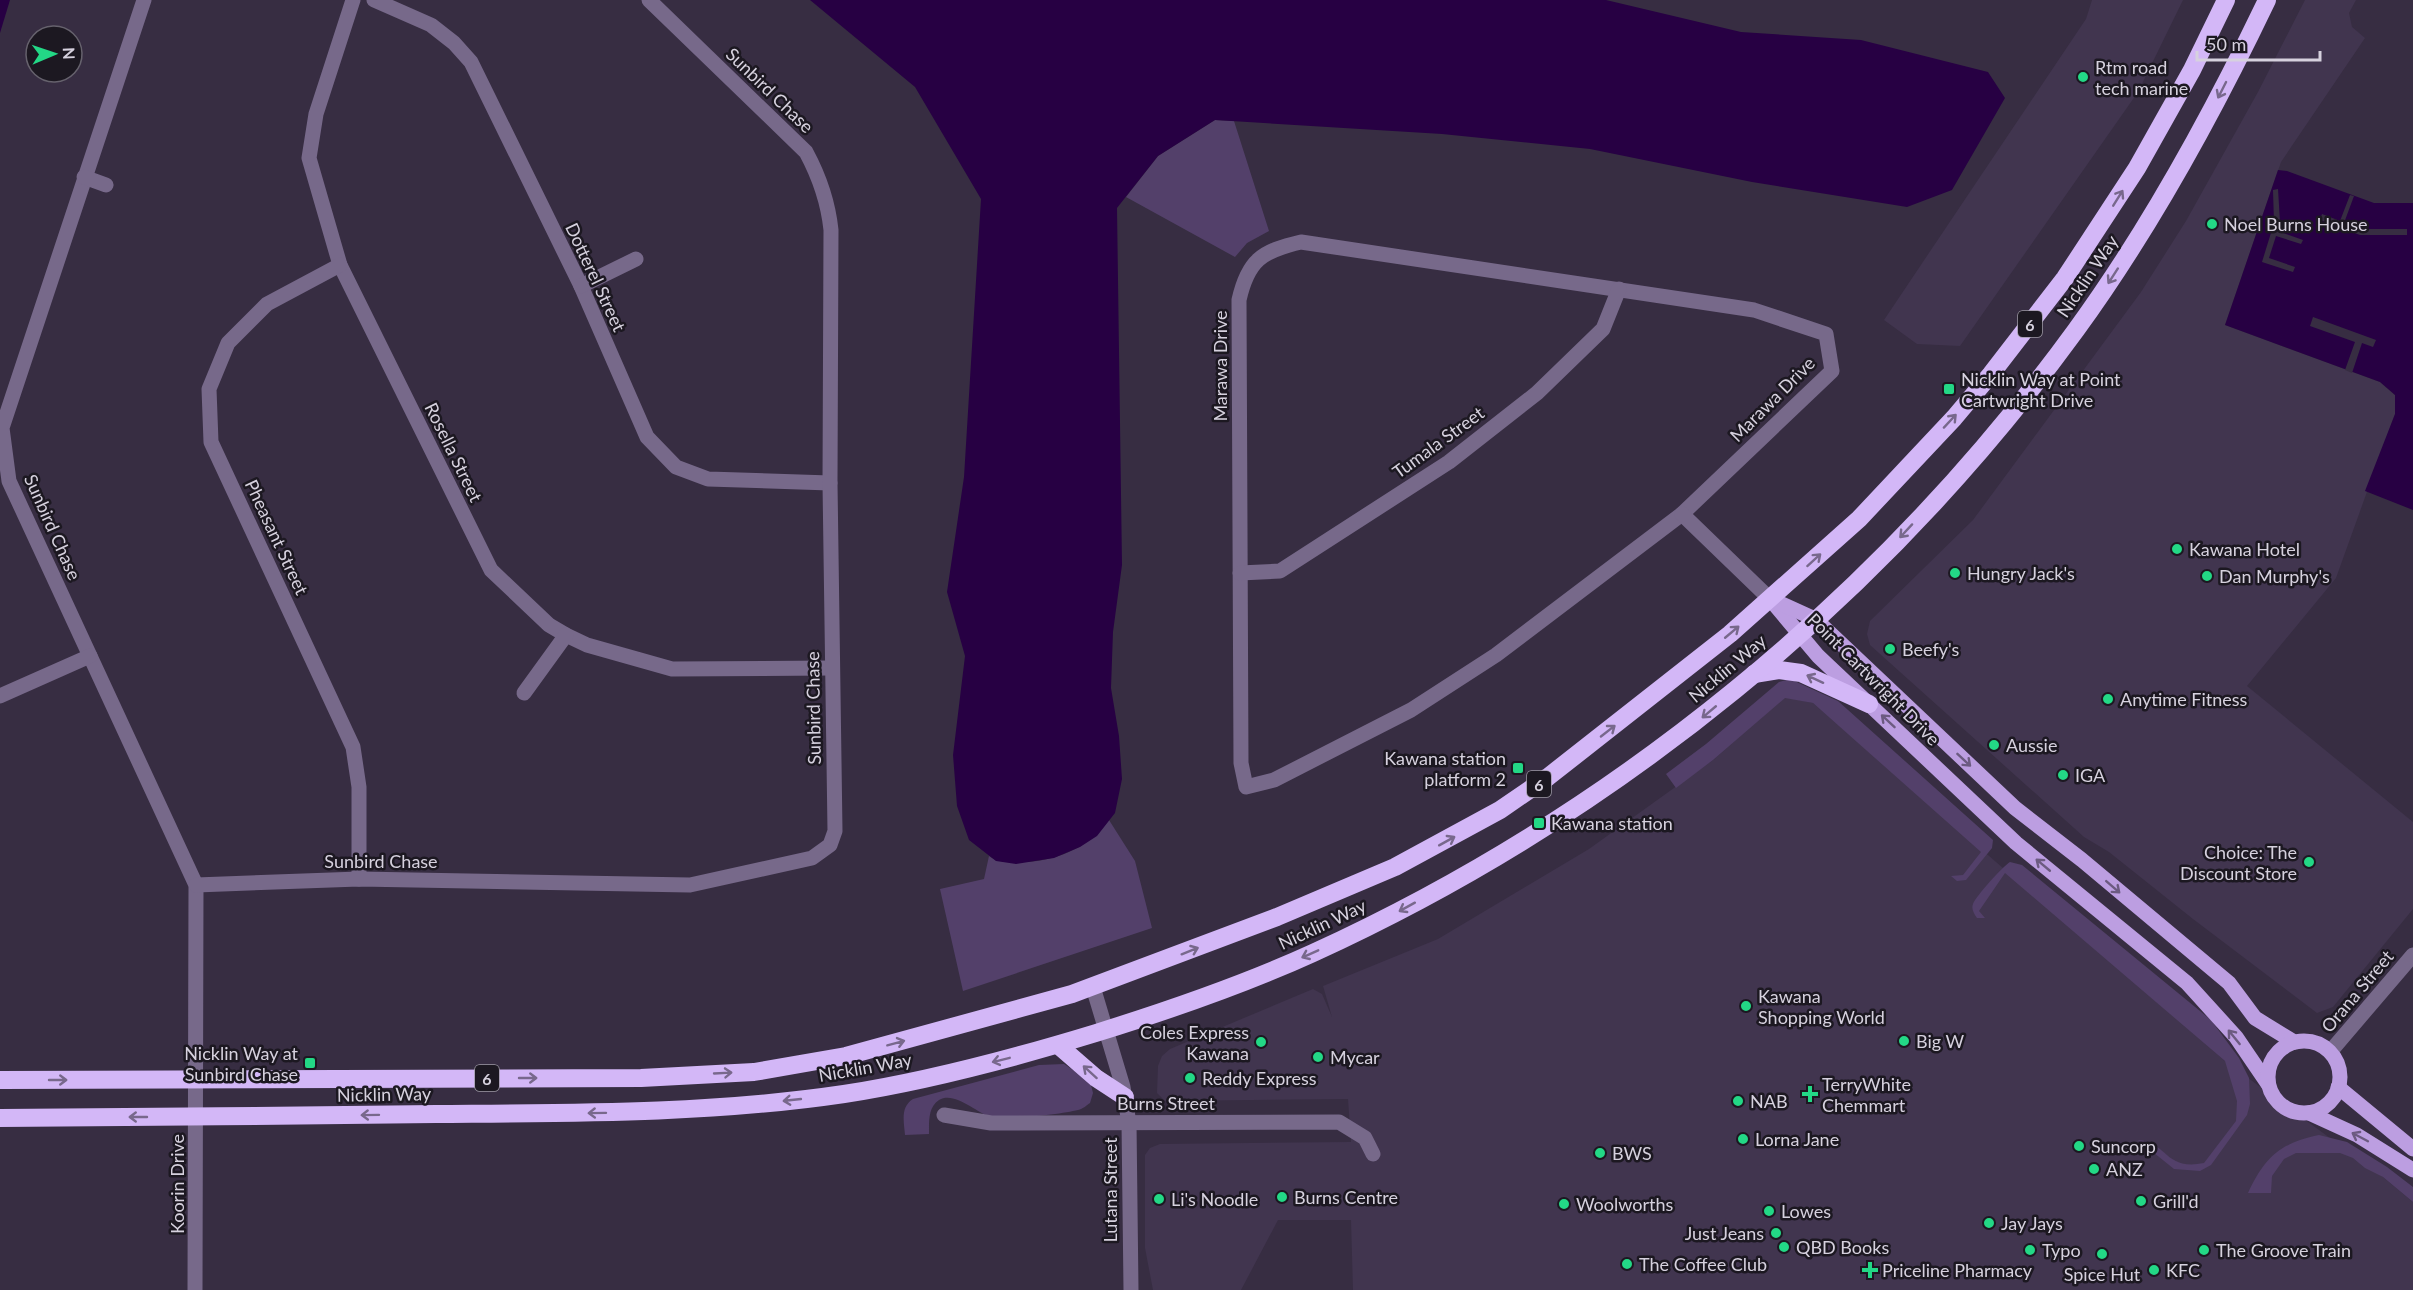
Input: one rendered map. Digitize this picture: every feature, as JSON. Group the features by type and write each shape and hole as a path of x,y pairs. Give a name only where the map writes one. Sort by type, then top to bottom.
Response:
{"highway":[{"name":"Nicklin Way","path":"0,1080 641,1078 754,1072 846,1056 1093,987 1351,887 1433,849 1482,821 1548,777 1730,634 1859,519 1954,418 2020,338 2065,278 2137,168 2192,70 2226,0"},
{"name":"Nicklin Way","path":"0,1118 607,1113 749,1104 850,1094 969,1068 1106,1030 1215,993 1309,955 1397,912 1495,858 1621,778 1698,721 1754,674 1884,555 2006,419 2079,325 2130,249 2191,150 2266,0"},
{"path":"1754,674 1779,670 1801,672 1869,704"},
{"path":"1058,1045 1096,1078 1125,1097"}],"main road":[{"name":"Point Cartwright Drive","path":"1770,599 1815,620 2015,808 2082,860 2229,983 2255,1017 2294,1042"},
{"name":"Point Cartwright Drive","path":"1770,599 1798,634 2016,843 2187,983 2236,1037 2268,1084"},
{"path":"2307,1041 2319,1044 2330,1052 2338,1066 2338,1087 2333,1098 2324,1107 2309,1113 2296,1113 2282,1106 2273,1096 2268,1084 2268,1072 2272,1060 2280,1050 2294,1042 2307,1041"},
{"path":"2338,1087 2413,1149"},
{"path":"2309,1113 2357,1135 2413,1170"}],"street":[{"name":"Sunbird Chase","path":"144,0 2,428 5,483 90,656 196,885 196,1079"},
{"name":"Rosella Street","path":"353,0 316,114 309,158 340,266 491,570 549,625 587,645 672,669 831,668"},
{"name":"Dotterel Street","path":"374,0 431,25 454,43 471,62 581,286 647,437 676,467 708,478 830,483"},
{"name":"Sunbird Chase","path":"196,885 359,879 690,885 812,858 830,845 835,831 831,668 831,230 828,204 821,180 806,152 649,0"},
{"path":"84,177 106,185"},
{"name":"Marawa Drive","path":"1301,242 1619,289 1754,310 1826,334 1832,371 1682,514 1496,655 1411,710 1274,780 1246,787 1241,763 1239,300 1244,278 1258,259 1282,246 1301,242"},
{"path":"581,286 636,259"},
{"name":"Pheasant Street","path":"340,266 267,304 228,343 209,390 211,442 353,747 359,787 359,879"},
{"name":"Tumala Street","path":"1240,573 1280,571 1449,462 1537,393 1603,329 1619,289"},
{"path":"1682,514 1770,599"},
{"path":"524,693 566,635"},
{"path":"0,696 90,656"},
{"name":"Orana Street","path":"2330,1052 2413,955"},
{"name":"Lutana Street","path":"1093,987 1125,1097 1129,1122 1131,1290"},
{"name":"Koorin Drive","path":"195,1290 196,1079"},
{"name":"Burns Street","path":"945,1115 991,1123 1339,1122 1365,1138 1373,1154"}],"shaded area":[{"path":"0,0 10,0 0,33"},
{"path":"810,0 1606,0 1741,32 1861,40 1988,72 2005,98 1952,190 1907,207 1752,182 1590,149 1442,134 1215,120 1158,156 1117,208 1122,565 1113,632 1111,688 1119,736 1122,779 1115,813 1097,836 1080,847 1054,858 1016,864 996,861 969,840 957,806 953,755 965,656 947,592 964,477 981,199 915,87"},
{"path":"2092,0 2183,0 2138,92 1960,346 1917,344 1884,320 2086,19"},
{"path":"2305,0 2356,0 2349,13 2352,27 2365,38 2281,162 2225,325 2380,382 2395,395 2395,414 2336,578 2247,686 2413,822 2413,909 2333,1007 2317,1013 2109,852 2084,837 1870,645 1867,634 1870,621 1973,520 2141,292 2186,221 2258,92"},
{"path":"1215,120 1234,121 1269,231 1247,243 1235,257 1126,197 1158,156"},
{"path":"2278,170 2287,171 2374,203 2413,203 2413,510 2365,491 2395,414 2395,395 2380,382 2225,325"},
{"path":"1790,679 1838,701 1993,840 1992,848 1966,880 1957,881 1951,876 1963,875 1981,852 1813,703 1785,698 1713,760 1676,788 1666,774 1706,744 1779,682"},
{"name":"Kawana Shopping World","path":"1785,697 1813,703 2225,1061 2383,1177 2413,1202 2413,1290 1353,1290 1351,1220 1278,1220 1241,1290 1153,1290 1145,1248 1145,1155 1150,1148 1160,1144 1351,1142 1348,1099 1165,1101 1157,1093 1158,1066 1162,1056 1170,1049 1313,989 1322,994 1332,1017 1323,986 1438,939 1589,849 1713,760"},
{"path":"1109,820 1135,861 1152,928 963,991 940,889 984,879 989,856 1001,861 1029,862 1068,853 1090,839"},
{"path":"2010,862 2022,865 2211,1020 2239,1058 2249,1078 2250,1104 2247,1115 2211,1165 2200,1171 2174,1169 2138,1140 2148,1142 2181,1163 2204,1163 2236,1121 2237,1101 2225,1061 2005,873 1979,911 1985,918 1977,918 1972,908 1975,900"},
{"path":"1064,1064 1090,1081 1093,1093 1090,1103 1082,1109 999,1118 985,1115 959,1100 945,1098 935,1103 933,1107 929,1134 905,1135 904,1110 913,1099 1039,1065"},
{"path":"2319,1135 2347,1142 2387,1167 2413,1187 2413,1202 2383,1177 2365,1168 2353,1158 2340,1153 2296,1153 2284,1159 2272,1176 2271,1193 2248,1193 2261,1170 2275,1154 2294,1142"}],"pier":[{"path":"2278,189 2280,222 2277,231 2303,240 2301,244 2276,236 2269,258 2295,267 2293,272 2262,262 2274,223 2273,190"},
{"path":"2350,195 2354,196 2344,223 2361,229 2407,229 2407,235 2360,235 2320,220 2322,214 2340,221"},
{"path":"2313,317 2376,340 2373,347 2362,343 2352,373 2345,370 2355,342 2310,326"}],"place":[{"name":"Rtm road tech marine","path":"2083,77"},
{"name":"Noel Burns House","path":"2212,224"},
{"name":"Nicklin Way at Point Cartwright Drive","path":"1949,389"},
{"name":"Kawana Hotel","path":"2177,549"},
{"name":"Hungry Jack's","path":"1955,573"},
{"name":"Dan Murphy's","path":"2207,576"},
{"name":"Beefy's","path":"1890,649"},
{"name":"Anytime Fitness","path":"2108,699"},
{"name":"Aussie","path":"1994,745"},
{"name":"Kawana station platform 2","path":"1518,768"},
{"name":"IGA","path":"2063,775"},
{"name":"Kawana station","path":"1539,823"},
{"name":"Choice: The Discount Store","path":"2309,862"},
{"name":"Kawana Shopping World","path":"1746,1006"},
{"name":"Big W","path":"1904,1041"},
{"name":"Coles Express Kawana","path":"1261,1042"},
{"name":"Mycar","path":"1318,1057"},
{"name":"Nicklin Way at Sunbird Chase","path":"310,1063"},
{"name":"Reddy Express","path":"1190,1078"},
{"name":"TerryWhite Chemmart","path":"1810,1094"},
{"name":"NAB","path":"1738,1101"},
{"name":"Lorna Jane","path":"1743,1139"},
{"name":"Suncorp","path":"2079,1146"},
{"name":"BWS","path":"1600,1153"},
{"name":"ANZ","path":"2094,1169"},
{"name":"Burns Centre","path":"1282,1197"},
{"name":"Li's Noodle","path":"1159,1199"},
{"name":"Grill'd","path":"2141,1201"},
{"name":"Woolworths","path":"1564,1204"},
{"name":"Lowes","path":"1769,1211"},
{"name":"Jay Jays","path":"1989,1223"},
{"name":"Just Jeans","path":"1776,1233"},
{"name":"QBD Books","path":"1784,1247"},
{"name":"Typo","path":"2030,1250"},
{"name":"The Groove Train","path":"2204,1250"},
{"name":"Spice Hut","path":"2102,1254"},
{"name":"The Coffee Club","path":"1627,1264"},
{"name":"Priceline Pharmacy","path":"1870,1270"},
{"name":"KFC","path":"2154,1270"}]}
